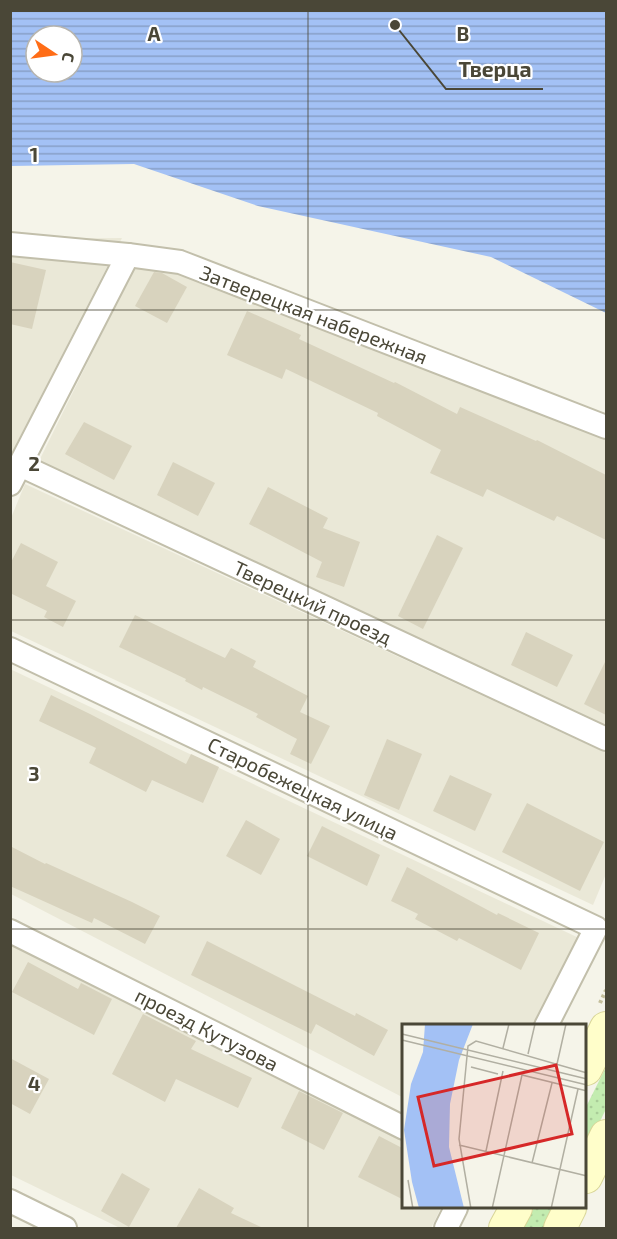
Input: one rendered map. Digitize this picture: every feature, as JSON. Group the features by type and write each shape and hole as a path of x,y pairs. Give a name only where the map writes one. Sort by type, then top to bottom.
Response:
{"main road":[{"path":"587,1065 606,1028"},
{"path":"587,1174 606,1136"},
{"path":"506,1228 516,1209"},
{"path":"560,1228 570,1209"}],"street":[{"name":"Затверецкая набережная","path":"10,244 180,262 606,427"},
{"path":"15,475 128,255"},
{"name":"Тверецкий проезд","path":"15,475 606,739"},
{"name":"Старобежецкая улица","path":"10,649 596,928 547,1024"},
{"name":"проезд Кутузова","path":"10,931 402,1127"},
{"path":"10,1202 65,1228"},
{"path":"446,1228 456,1209"}],"shaded area":[{"path":"122,238 11,454 11,239"},
{"path":"138,260 606,423 606,727 39,461"},
{"path":"25,484 606,753 606,874 593,905 11,631 11,518"},
{"path":"10,669 581,939 536,1024 402,1024 402,1097 11,894"},
{"path":"10,945 402,1134 402,1209 440,1209 431,1228 120,1228 11,1175"}],"green space":[{"path":"606,1067 606,1109 587,1148 587,1105"},
{"path":"533,1209 556,1209 546,1228 523,1228"}],"water":[{"path":"10,11 606,11 606,313 491,257 258,206 134,164 11,166"}],"building":[{"path":"10,262 46,270 32,329 10,324"},
{"path":"154,272 162,273 187,287 167,323 135,306"},
{"path":"247,311 301,335 299,339 395,382 457,414 460,407 537,440 606,475 606,540 557,516 554,521 487,489 483,497 430,473 441,450 377,416 378,413 286,369 282,379 227,355"},
{"path":"84,422 132,446 114,480 65,454"},
{"path":"173,462 215,483 198,516 157,495"},
{"path":"268,487 328,518 323,528 360,542 344,587 316,577 322,562 249,524"},
{"path":"437,535 463,548 423,629 398,616"},
{"path":"21,543 58,562 46,586 76,601 63,627 44,617 47,611 10,593 10,564"},
{"path":"135,615 225,658 231,648 256,661 253,667 308,696 300,712 330,726 311,764 290,754 297,739 256,717 258,714 203,687 202,690 185,681 186,679 119,647"},
{"path":"526,632 573,655 557,687 511,665"},
{"path":"606,660 606,715 584,704"},
{"path":"51,695 186,764 191,754 219,767 203,803 152,780 146,792 89,763 96,748 39,721"},
{"path":"387,739 422,754 399,810 364,795"},
{"path":"450,775 492,794 475,831 433,811"},
{"path":"527,803 604,842 580,891 502,852"},
{"path":"246,820 280,839 261,875 226,856"},
{"path":"322,826 380,855 367,886 307,856"},
{"path":"10,846 160,916 145,944 94,918 92,923 10,886"},
{"path":"407,867 497,915 498,913 539,933 521,970 459,938 457,941 415,919 418,914 391,901"},
{"path":"207,941 355,1016 356,1013 388,1030 374,1056 316,1024 311,1034 191,975"},
{"path":"28,962 78,989 81,983 112,999 94,1035 12,992"},
{"path":"143,1014 196,1041 191,1049 252,1078 238,1108 176,1079 165,1102 112,1074"},
{"path":"10,1058 49,1079 30,1114 10,1103"},
{"path":"299,1091 343,1113 324,1150 281,1128"},
{"path":"379,1136 402,1148 402,1199 358,1177"},
{"path":"122,1173 150,1189 129,1227 101,1211"},
{"path":"199,1188 234,1208 231,1213 263,1228 176,1228"}],"place":[{"name":"Тверца","path":"395,25"}]}
